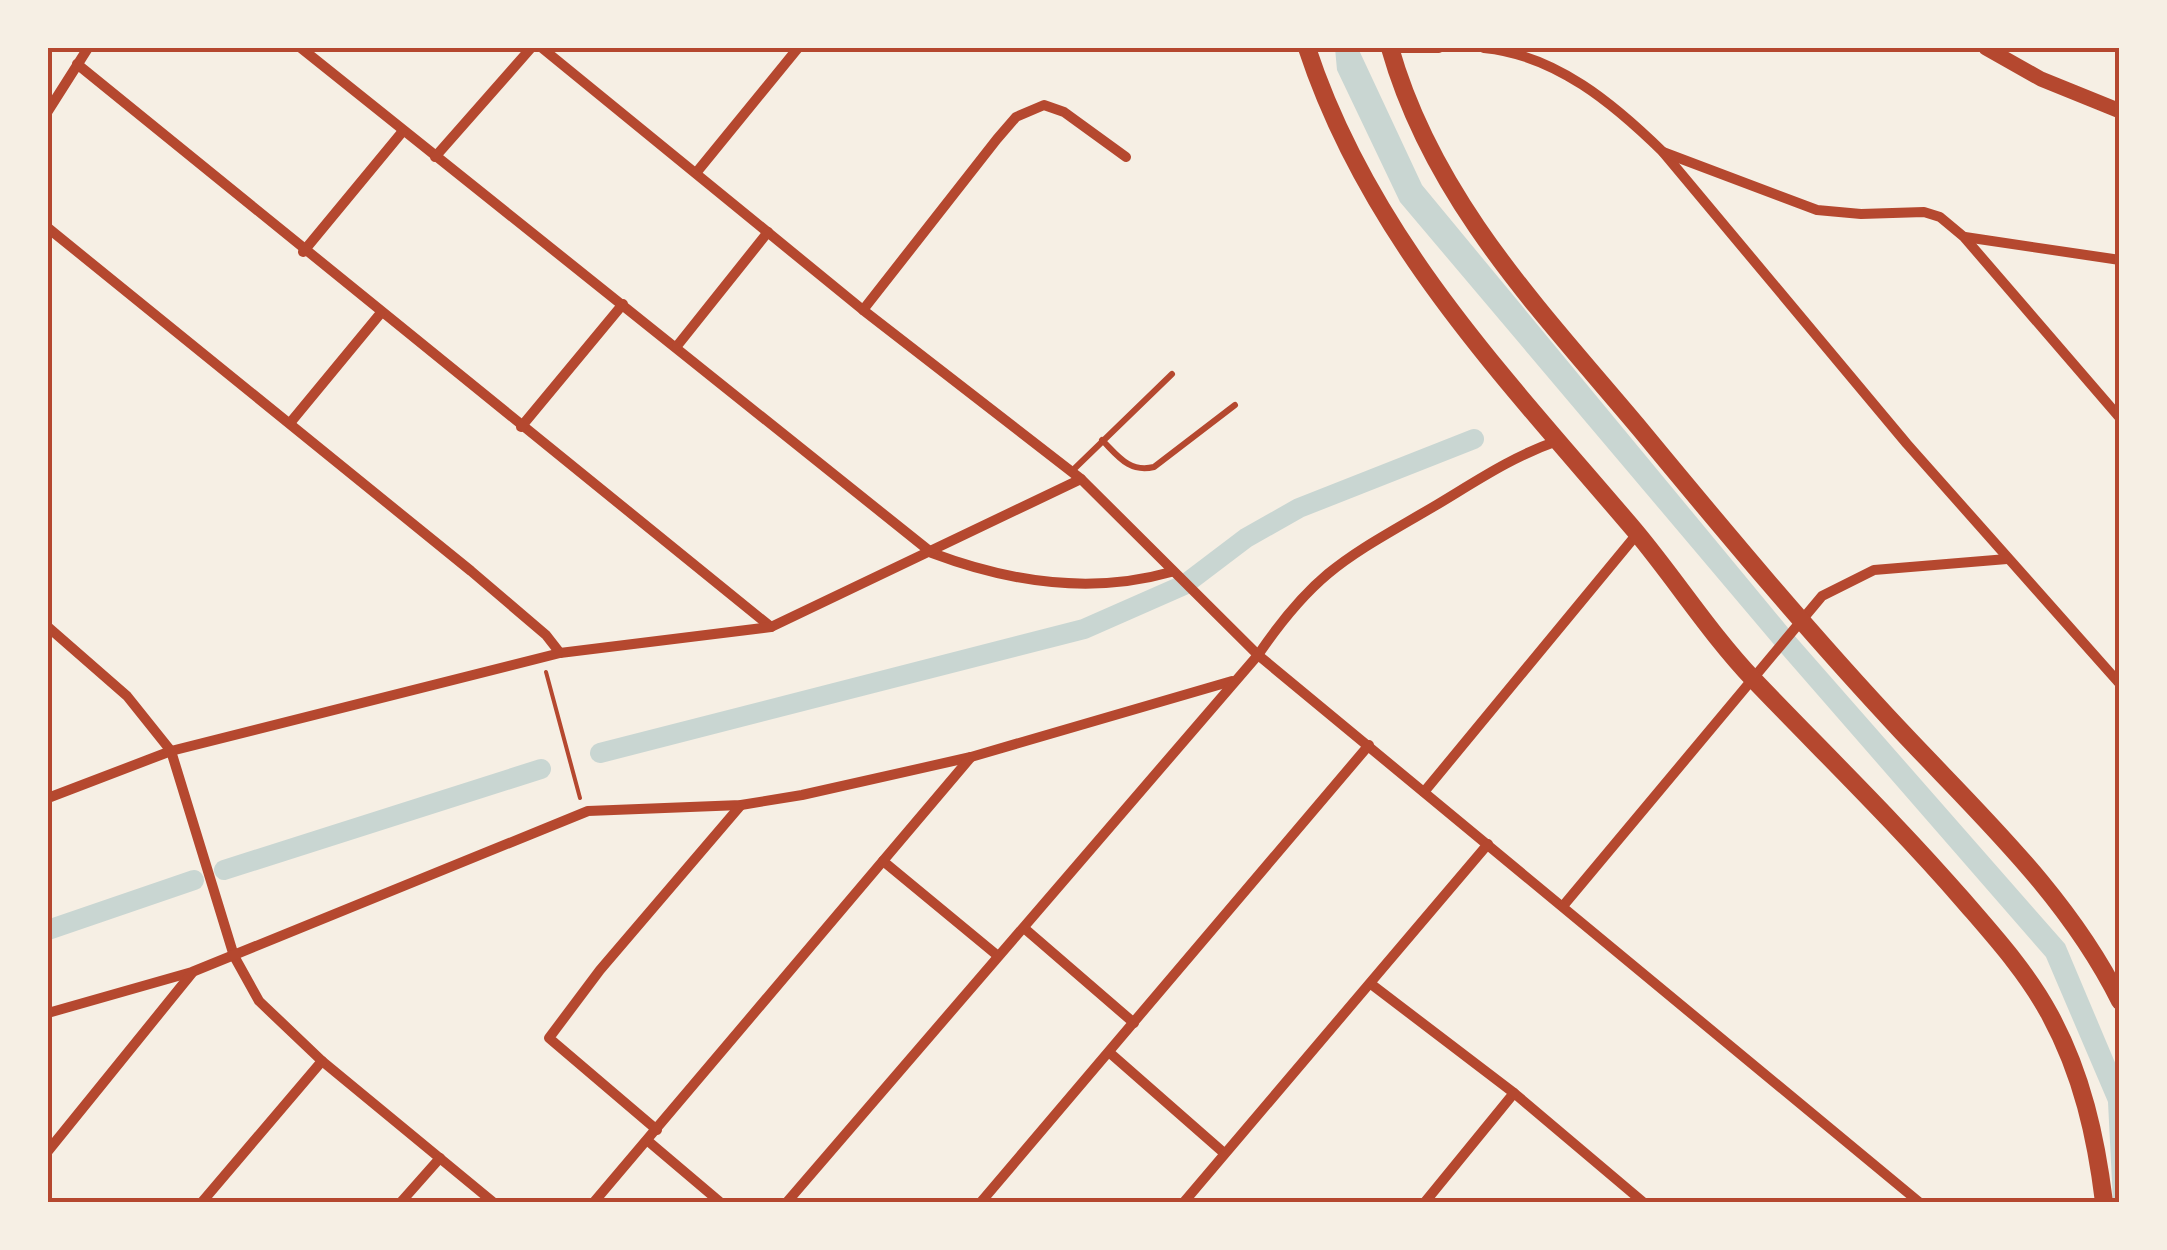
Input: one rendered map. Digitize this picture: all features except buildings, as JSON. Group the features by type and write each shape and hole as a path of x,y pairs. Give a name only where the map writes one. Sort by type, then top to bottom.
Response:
{"main road":[{"path":"1306,48 1328,112 1405,250 1438,298 1556,442 1944,878 2027,978 2050,1014 2081,1088 2096,1140 2104,1202"},
{"path":"1391,48 1424,135 1480,234 1799,624 2049,892 2092,948 2120,1001"},
{"path":"1986,48 2041,80 2120,111"}],"street":[{"path":"48,111 88,48"},
{"path":"301,48 932,553 981,572 1067,584 1133,583 1171,572"},
{"path":"435,157 531,48"},
{"path":"542,48 863,310 1081,480 1258,655 1920,1202"},
{"path":"696,173 798,48"},
{"path":"1391,48 1439,48"},
{"path":"1484,48 1536,60 1569,76 1637,126 2007,559 2120,684"},
{"path":"77,64 303,252 771,628"},
{"path":"863,310 921,230 1016,117 1044,105 1064,112 1126,157"},
{"path":"303,252 404,131"},
{"path":"1663,152 1817,210 1861,214 1924,212 1940,217 1964,237 2120,418"},
{"path":"48,228 530,620 560,654"},
{"path":"677,346 768,232"},
{"path":"1964,237 2120,260"},
{"path":"521,428 624,304"},
{"path":"290,423 380,314"},
{"path":"788,1202 1258,655 1290,610 1335,564 1518,455 1556,442"},
{"path":"48,798 171,751 542,658 771,628 1081,480"},
{"path":"1424,792 1637,534"},
{"path":"1563,906 1822,596 1874,570 2007,559"},
{"path":"48,628 126,696 171,751 244,982 322,1061 492,1202"},
{"path":"48,1013 192,972 584,812 742,805 972,757 1232,681"},
{"path":"980,1202 1369,746"},
{"path":"594,1202 972,757"},
{"path":"657,1130 549,1038 600,970 742,805"},
{"path":"1184,1202 1488,844"},
{"path":"883,862 998,956"},
{"path":"1024,928 1134,1023"},
{"path":"48,1151 192,972"},
{"path":"1371,984 1514,1093 1643,1202"},
{"path":"1110,1053 1224,1153"},
{"path":"202,1202 322,1061"},
{"path":"1424,1202 1514,1093"},
{"path":"648,1140 720,1202"},
{"path":"401,1202 440,1158"}],"lane":[{"path":"1071,472 1172,374"},
{"path":"1102,440 1126,464 1140,470 1154,466 1236,406"}],"path":[{"path":"542,658 584,812"}],"shaded area":[{"path":"1335,48 1358,48 1422,185 1793,634 2065,944 2119,1072 2119,1202 2113,1202 2108,1102 2046,957 1777,648 1400,202 1337,70"}],"waterway":[{"path":"600,753 1084,629 1184,585 1246,538 1299,508 1474,439"},
{"path":"224,870 541,769"},
{"path":"48,930 194,880"}]}
